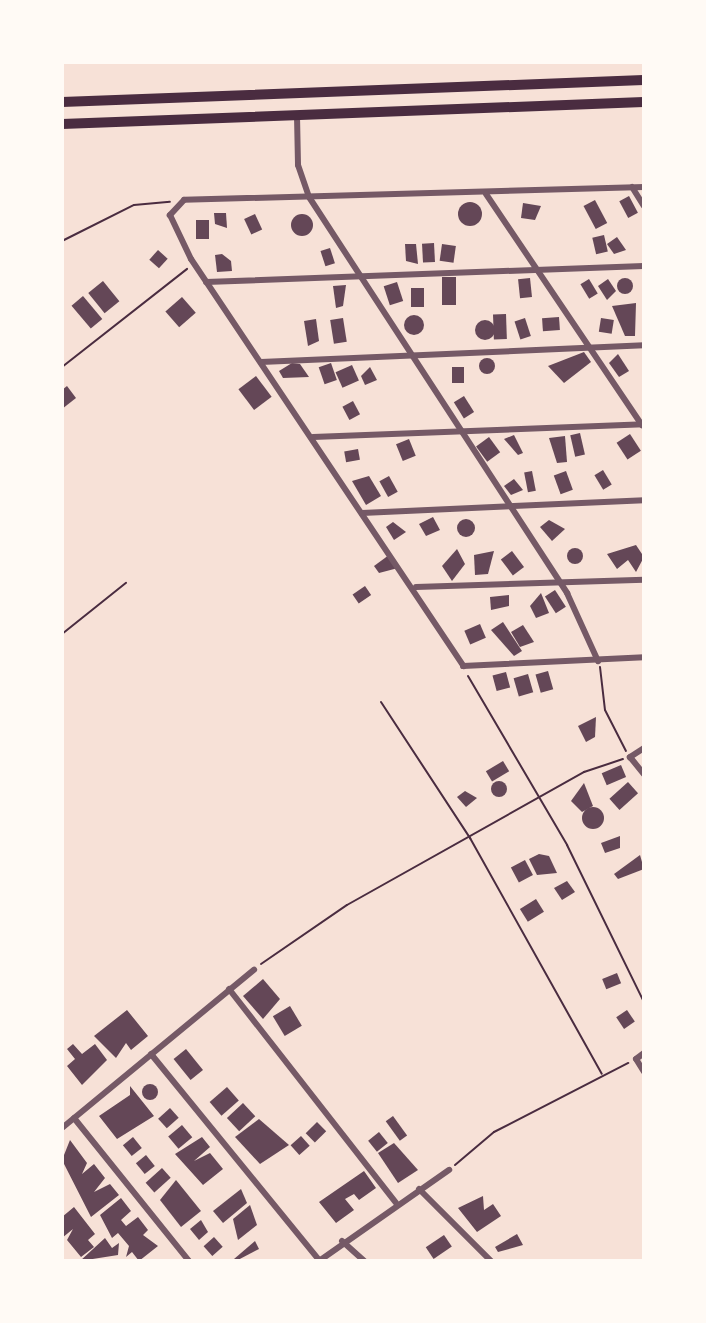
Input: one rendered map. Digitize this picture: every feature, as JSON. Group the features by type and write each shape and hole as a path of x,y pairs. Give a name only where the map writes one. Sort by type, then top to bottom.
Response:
{"highway":[{"path":"62,102 644,80"},
{"path":"62,124 644,102"}],"street":[{"path":"297,116 298,165 309,197 407,353 559,581 598,661"},
{"path":"632,187 644,206"},
{"path":"644,187 309,197 175,205 170,215 206,282 362,513 416,587 463,666 644,657"},
{"path":"486,194 643,426"},
{"path":"206,282 644,266"},
{"path":"261,362 407,353 644,345"},
{"path":"313,437 456,428 643,426"},
{"path":"362,513 644,500"},
{"path":"416,587 644,580"},
{"path":"644,748 630,757 644,774"},
{"path":"62,1128 254,970"},
{"path":"229,989 396,1203"},
{"path":"644,1053 636,1059 644,1072"},
{"path":"151,1054 320,1261 342,1241 449,1170"},
{"path":"74,1118 189,1261"},
{"path":"419,1189 491,1261"},
{"path":"342,1241 364,1261"}],"path":[{"path":"62,241 134,205 175,205"},
{"path":"62,367 194,263"},
{"path":"62,634 126,583"},
{"path":"254,970 347,905 539,798 630,757 605,710 598,661"},
{"path":"463,666 539,798 644,1002"},
{"path":"381,702 470,838 602,1074"},
{"path":"449,1170 494,1132 636,1059"}],"building":[{"path":"629,196 638,213 628,218 619,201"},
{"path":"595,200 607,223 596,229 584,206"},
{"path":"470,202 478,206 482,214 478,222 470,226 462,222 458,214 462,206"},
{"path":"523,203 541,206 535,220 521,218"},
{"path":"214,213 226,213 227,228 215,224"},
{"path":"255,214 262,229 251,234 244,219"},
{"path":"302,214 313,225 302,236 291,225"},
{"path":"196,220 209,220 209,239 196,239"},
{"path":"604,235 608,252 596,254 592,238"},
{"path":"617,237 626,250 614,254 607,244"},
{"path":"434,243 435,262 423,263 422,244"},
{"path":"405,244 416,244 418,264 406,261"},
{"path":"442,244 456,246 453,263 440,261"},
{"path":"330,248 335,263 325,266 320,251"},
{"path":"158,250 168,259 159,268 149,260"},
{"path":"222,254 231,261 232,271 217,272 215,255"},
{"path":"442,277 456,277 456,305 442,305"},
{"path":"530,278 532,297 520,298 518,279"},
{"path":"625,278 631,280 631,292 625,294 619,292 617,286 619,280"},
{"path":"589,279 598,294 589,299 580,284"},
{"path":"608,279 616,291 607,300 598,286"},
{"path":"103,281 119,301 105,313 88,293"},
{"path":"397,282 403,301 390,305 384,286"},
{"path":"346,285 343,306 336,308 333,286"},
{"path":"411,288 424,288 424,307 411,307"},
{"path":"83,296 102,319 91,329 72,306"},
{"path":"182,297 196,313 179,327 165,311"},
{"path":"636,303 635,336 625,336 612,306"},
{"path":"493,314 506,314 507,339 494,339"},
{"path":"414,315 421,318 424,325 421,332 414,335 407,332 404,325 407,318"},
{"path":"559,317 560,330 543,331 542,318"},
{"path":"343,318 347,342 334,344 330,320"},
{"path":"525,318 531,336 520,339 515,321"},
{"path":"601,318 614,320 612,334 599,332"},
{"path":"316,319 319,341 308,346 304,321"},
{"path":"481,320 489,320 495,330 489,340 481,340 475,334 475,326"},
{"path":"584,352 591,362 564,383 548,366"},
{"path":"618,354 629,371 619,377 609,363"},
{"path":"487,358 495,366 487,374 479,366"},
{"path":"292,363 300,364 309,377 283,378 279,371"},
{"path":"331,363 337,380 325,384 319,367"},
{"path":"352,365 359,381 342,388 336,372"},
{"path":"370,367 377,380 365,385 361,376"},
{"path":"452,367 464,367 464,383 452,383"},
{"path":"256,376 272,397 254,410 238,389"},
{"path":"67,386 76,398 62,409 62,390"},
{"path":"464,396 474,412 464,418 454,402"},
{"path":"353,401 360,414 349,420 342,407"},
{"path":"580,433 585,454 575,457 570,435"},
{"path":"630,434 641,451 627,459 617,443"},
{"path":"514,435 523,453 518,455 504,439"},
{"path":"565,436 567,462 557,463 549,438"},
{"path":"489,437 500,452 487,462 476,446"},
{"path":"409,439 416,456 403,461 396,444"},
{"path":"358,449 360,460 346,462 344,451"},
{"path":"603,470 612,485 603,490 594,475"},
{"path":"532,471 536,491 528,492 524,473"},
{"path":"566,471 573,490 561,494 554,475"},
{"path":"369,476 381,496 366,505 352,481"},
{"path":"389,476 398,492 388,497 379,481"},
{"path":"514,479 523,490 511,495 504,486"},
{"path":"433,517 440,530 426,536 419,524"},
{"path":"462,519 470,519 475,528 473,535 462,537 457,532 457,524"},
{"path":"549,520 565,529 552,541 540,527"},
{"path":"393,522 406,532 394,540 386,527"},
{"path":"636,545 644,557 636,572 628,560 617,569 607,554"},
{"path":"572,548 578,548 583,556 581,562 572,564 567,559 567,553"},
{"path":"457,549 465,564 452,581 442,566"},
{"path":"494,551 488,574 475,575 474,555"},
{"path":"512,551 524,567 513,575 501,559"},
{"path":"389,555 398,568 379,573 374,566"},
{"path":"365,586 371,595 359,604 353,594"},
{"path":"555,590 566,607 556,613 545,597"},
{"path":"541,593 549,613 536,618 530,606"},
{"path":"509,595 509,606 491,610 490,597"},
{"path":"503,622 522,651 514,656 491,630"},
{"path":"480,624 486,638 470,644 464,631"},
{"path":"523,625 534,642 520,647 511,632"},
{"path":"548,671 553,689 541,693 536,675"},
{"path":"506,672 510,687 497,691 492,676"},
{"path":"528,674 533,692 519,696 514,678"},
{"path":"596,717 595,737 586,742 578,726"},
{"path":"503,761 509,771 492,782 486,771"},
{"path":"621,765 626,777 607,785 602,773"},
{"path":"499,781 505,783 505,795 499,797 493,795 491,789 493,783"},
{"path":"628,782 638,793 619,810 609,799"},
{"path":"584,783 593,806 582,812 571,801"},
{"path":"465,791 477,798 466,807 457,797"},
{"path":"593,807 601,810 604,818 601,826 593,829 585,826 582,818 585,810"},
{"path":"620,836 620,848 605,853 601,843"},
{"path":"539,854 549,856 557,873 537,875 529,859"},
{"path":"640,855 644,869 618,879 614,874"},
{"path":"525,860 533,875 519,883 511,868"},
{"path":"567,881 575,892 562,900 554,888"},
{"path":"536,899 544,912 528,922 520,909"},
{"path":"617,973 621,983 606,989 602,979"},
{"path":"263,979 280,999 263,1019 243,996"},
{"path":"290,1006 302,1026 285,1036 273,1016"},
{"path":"127,1010 148,1036 131,1050 126,1043 116,1058 94,1036"},
{"path":"627,1010 635,1022 624,1029 616,1017"},
{"path":"73,1044 82,1054 95,1044 107,1060 82,1085 67,1066 75,1059 67,1049"},
{"path":"186,1049 203,1070 191,1080 174,1059"},
{"path":"150,1084 156,1086 156,1098 150,1100 144,1098 142,1092 144,1086"},
{"path":"130,1086 154,1116 117,1139 99,1116 130,1095"},
{"path":"227,1087 239,1101 221,1116 210,1102"},
{"path":"243,1103 255,1116 239,1131 227,1118"},
{"path":"170,1108 179,1118 167,1128 158,1119"},
{"path":"393,1116 407,1135 400,1141 386,1121"},
{"path":"259,1119 289,1145 260,1164 235,1137"},
{"path":"317,1122 326,1131 315,1143 306,1133"},
{"path":"182,1125 192,1137 178,1149 168,1137"},
{"path":"379,1132 388,1143 377,1152 368,1141"},
{"path":"301,1136 310,1146 299,1155 291,1145"},
{"path":"133,1137 142,1148 132,1156 123,1145"},
{"path":"202,1137 210,1147 194,1161 210,1153 223,1169 203,1185 175,1154"},
{"path":"70,1140 87,1163 82,1174 94,1164 105,1178 94,1192 110,1184 119,1195 91,1217 62,1160"},
{"path":"394,1143 418,1170 398,1183 378,1153"},
{"path":"146,1155 155,1166 145,1174 136,1163"},
{"path":"162,1168 171,1178 154,1192 146,1183"},
{"path":"364,1171 376,1188 359,1200 354,1194 345,1199 354,1210 336,1223 319,1202"},
{"path":"176,1180 201,1211 181,1227 160,1200"},
{"path":"241,1189 247,1203 223,1223 213,1211"},
{"path":"483,1196 484,1210 493,1204 501,1216 477,1232 458,1208"},
{"path":"121,1198 131,1211 121,1220 126,1226 138,1217 148,1230 143,1235 158,1246 139,1261 132,1252 126,1257 129,1246 118,1233 112,1238 100,1215"},
{"path":"250,1205 257,1225 238,1240 233,1219"},
{"path":"74,1207 95,1234 88,1240 94,1247 81,1257 67,1240 73,1229 62,1238 62,1217"},
{"path":"201,1220 208,1232 199,1240 190,1229"},
{"path":"517,1234 523,1245 498,1252 495,1247"},
{"path":"444,1235 452,1247 434,1259 426,1247"},
{"path":"214,1237 223,1247 212,1256 204,1246"},
{"path":"105,1238 112,1248 119,1243 118,1255 80,1261"},
{"path":"255,1241 259,1249 236,1261 234,1259"}]}
